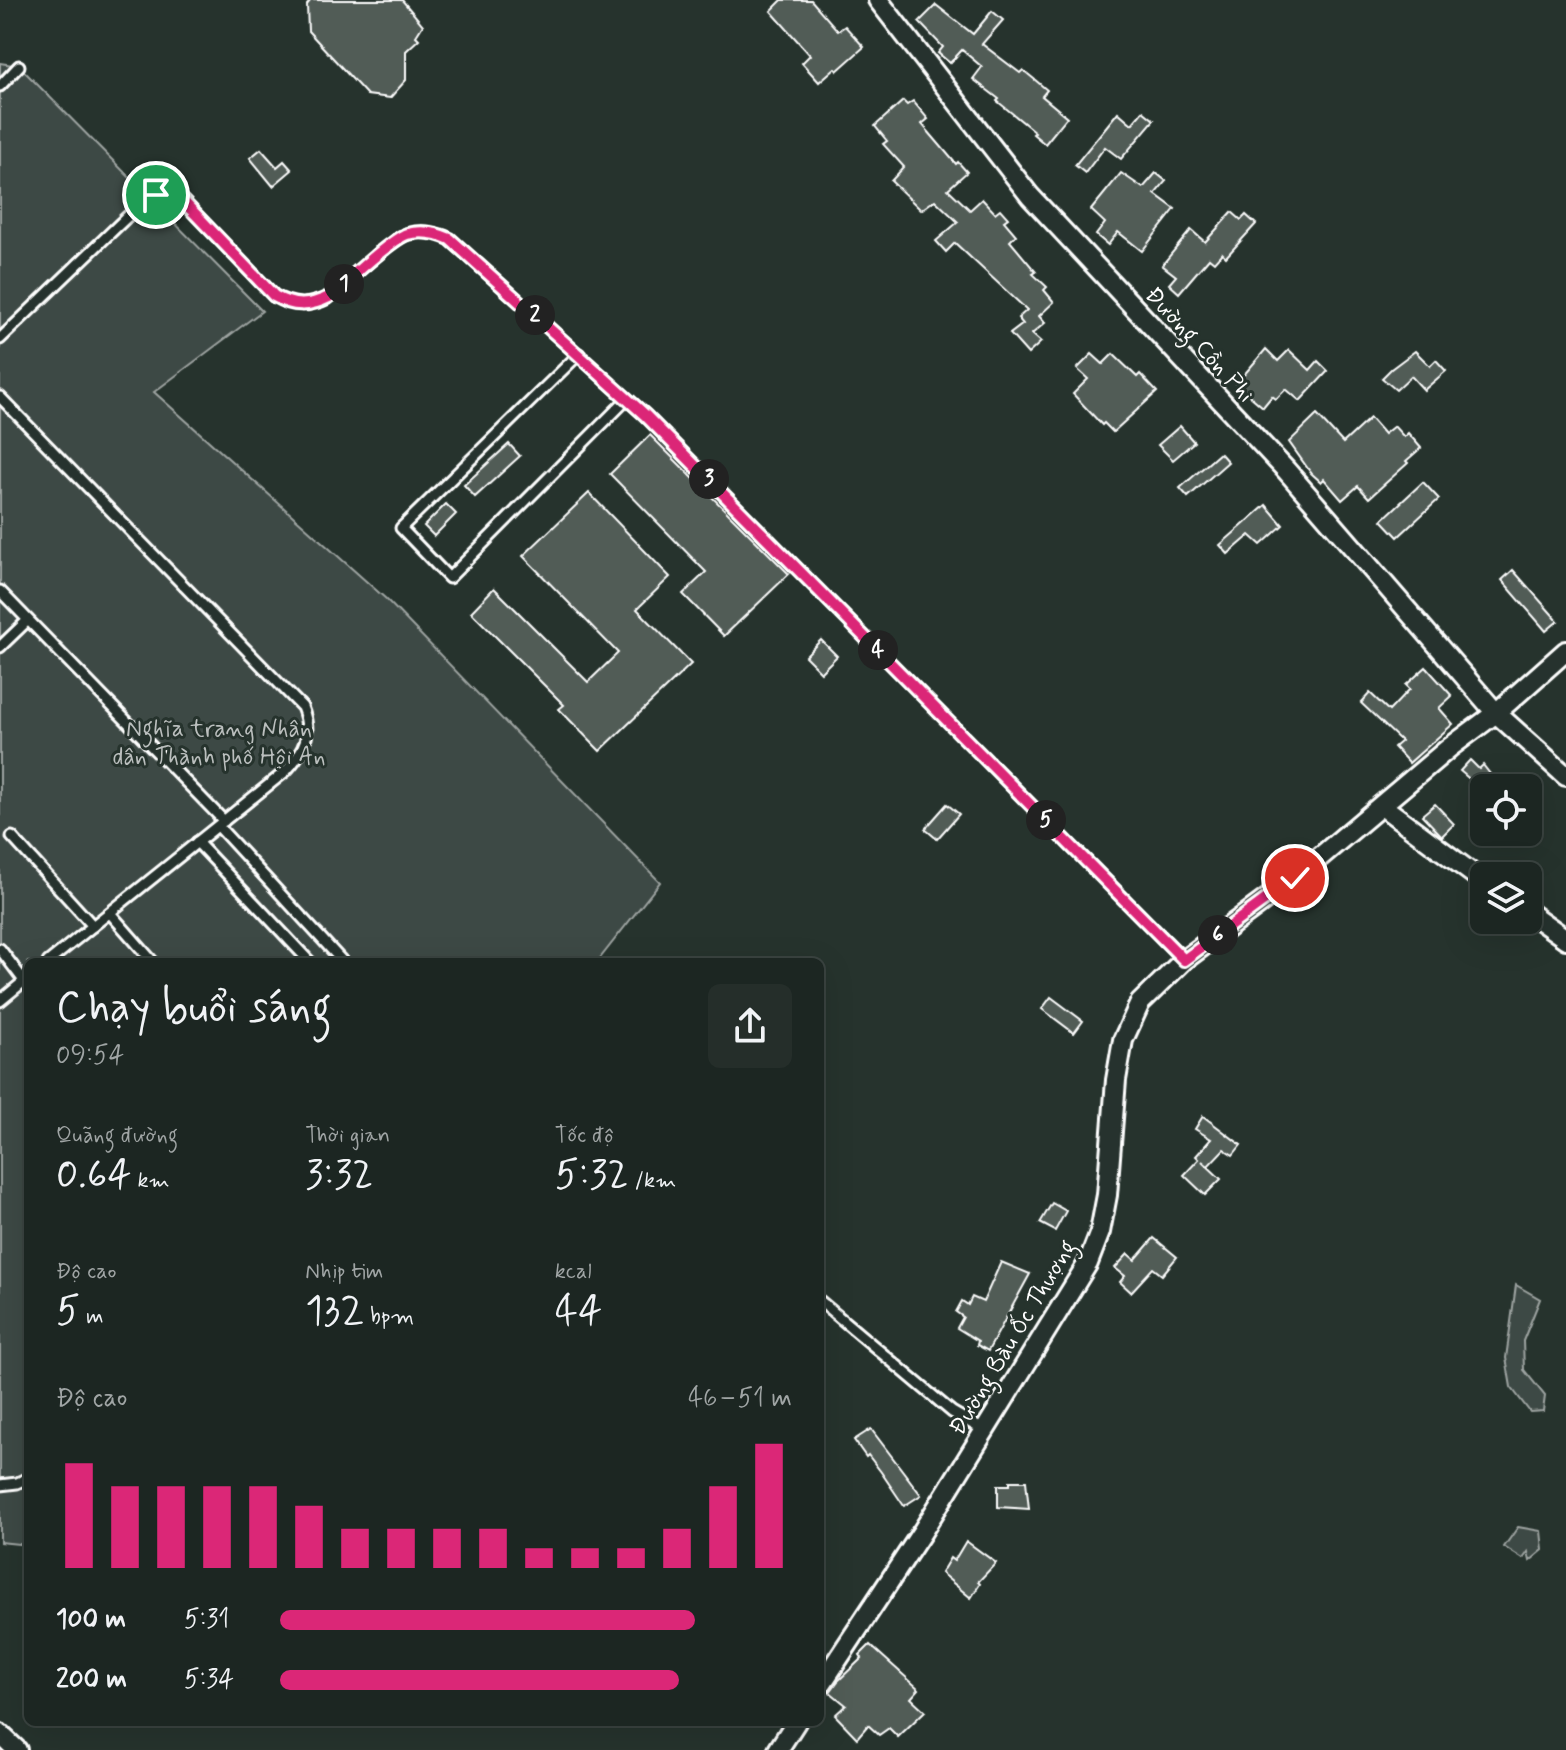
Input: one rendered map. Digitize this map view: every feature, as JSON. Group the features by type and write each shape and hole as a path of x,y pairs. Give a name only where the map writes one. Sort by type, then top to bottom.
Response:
{"street":[{"name":"Đường Cồn Phi","path":"878,0 1030,196 1286,470 1496,713 1566,776"},
{"name":"Đường Bàu Ốc Thượng","path":"824,1680 985,1431 1088,1263 1100,1232 1107,1195 1116,1080 1123,1040 1140,1003 1184,960 1295,878 1449,748 1496,713 1566,651"},
{"path":"1382,806 1470,872"},
{"path":"1542,922 1566,939"},
{"path":"778,1750 793,1726"},
{"path":"0,1734 17,1750"}],"lane":[{"path":"0,86 19,66"},
{"path":"0,339 129,215 156,195 166,193 179,197 274,296 287,304 317,303 329,297 406,234 423,232 450,239 656,426 1184,960"},
{"path":"579,354 401,528 449,578 627,399"},
{"path":"0,397 302,707 308,722 308,737 302,754 286,771 53,958"},
{"path":"0,591 221,824 339,958"},
{"path":"0,647 28,620"},
{"path":"12,837 93,926"},
{"path":"197,842 306,958"},
{"path":"110,913 149,958"},
{"path":"0,949 24,978"},
{"path":"0,1001 24,984"},
{"path":"824,1304 952,1412 985,1431"},
{"path":"0,1485 24,1480"}],"green space":[{"name":"Nghĩa trang Nhân dân Thành phố Hội An","path":"0,63 19,66 262,311 154,392 386,599 660,882 600,958 24,958 24,1545 0,1542"},
{"path":"1516,1285 1540,1299 1523,1341 1524,1370 1545,1396 1543,1411 1530,1412 1511,1387 1506,1358"},
{"path":"1518,1527 1541,1531 1543,1550 1530,1561 1528,1552 1523,1559 1504,1547"}],"building":[{"path":"311,0 402,0 423,25 416,36 419,39 406,51 406,80 390,98 367,95 308,31 307,5"},
{"path":"782,0 811,0 838,31 845,26 864,47 819,82 802,63 810,55 771,11"},
{"path":"936,5 973,34 992,11 1003,20 982,44 1020,73 1023,70 1047,90 1042,96 1067,117 1045,144 997,101 999,99 973,79 982,67 962,50 950,63 938,53 943,47 919,22"},
{"path":"903,101 907,105 913,101 928,119 922,124 956,164 958,162 967,172 948,189 970,210 982,199 995,213 1000,209 1008,218 1004,221 1016,235 1010,241 1036,272 1033,274 1047,287 1044,290 1054,302 1039,316 1045,323 1032,334 1041,342 1028,354 1010,334 1023,324 1018,318 1027,310 955,243 946,252 936,241 958,222 935,200 921,210 891,181 904,167 883,144 887,141 875,126"},
{"path":"1143,111 1154,120 1121,159 1105,147 1085,173 1075,165 1118,112 1132,124"},
{"path":"261,149 277,167 284,161 292,170 273,186 250,158"},
{"path":"1121,173 1143,188 1156,173 1166,181 1155,194 1175,209 1142,251 1118,232 1108,245 1096,235 1105,223 1091,210"},
{"path":"1232,212 1241,220 1246,215 1256,224 1226,257 1222,253 1214,262 1209,258 1179,293 1169,284 1176,276 1162,265 1191,230 1205,242"},
{"path":"1266,349 1278,361 1289,350 1310,370 1318,361 1328,371 1300,401 1286,389 1276,399 1272,396 1263,407 1236,384"},
{"path":"1415,351 1430,366 1436,360 1446,371 1424,390 1411,376 1396,390 1382,378"},
{"path":"1092,354 1103,364 1113,354 1137,377 1140,374 1157,392 1113,432 1104,423 1102,425 1073,394 1088,379 1077,369"},
{"path":"1317,415 1343,443 1370,418 1384,434 1394,426 1404,437 1408,433 1421,448 1369,498 1358,486 1342,500 1324,479 1321,482 1311,473 1289,442"},
{"path":"1180,426 1194,442 1173,460 1158,445"},
{"path":"650,435 789,574 724,636 683,594 706,572 610,474"},
{"path":"509,444 520,456 475,497 464,485"},
{"path":"1220,453 1228,462 1188,497 1180,488"},
{"path":"1423,482 1439,499 1398,537 1382,520"},
{"path":"589,493 670,577 637,609 691,664 600,751 559,709 564,705 471,612 494,588 588,682 618,653 523,556"},
{"path":"446,504 456,514 434,536 424,526"},
{"path":"1266,505 1283,525 1261,545 1250,535 1228,554 1220,545"},
{"path":"1513,570 1558,621 1546,631 1502,580"},
{"path":"821,640 837,656 821,672 805,656"},
{"path":"1426,667 1452,696 1439,708 1453,724 1409,763 1394,747 1401,741 1361,703 1370,693 1389,711 1410,689 1406,685"},
{"path":"1470,760 1479,769 1483,765 1490,774 1470,774 1470,780 1460,771"},
{"path":"947,804 959,814 937,839 925,829"},
{"path":"1435,804 1454,824 1442,836 1422,815"},
{"path":"1051,997 1083,1021 1074,1033 1042,1009"},
{"path":"1203,1116 1241,1145 1233,1155 1224,1149 1208,1166 1202,1161 1221,1179 1205,1195 1184,1175 1199,1159 1196,1156 1211,1139 1195,1129"},
{"path":"1052,1203 1066,1211 1055,1231 1040,1223"},
{"path":"1154,1238 1177,1257 1162,1275 1153,1268 1131,1292 1120,1282 1125,1276 1115,1268 1128,1254 1135,1260"},
{"path":"1001,1262 1030,1274 988,1351 957,1328 963,1317 956,1312 962,1301 968,1305 972,1297 983,1302"},
{"path":"871,1429 921,1495 904,1506 854,1440"},
{"path":"1010,1481 1026,1481 1029,1509 998,1507 998,1485 1010,1485"},
{"path":"966,1541 996,1563 978,1582 980,1584 971,1598 941,1573 950,1558 954,1561"},
{"path":"870,1645 919,1689 911,1698 925,1711 898,1737 889,1728 879,1735 868,1725 857,1738 835,1715 846,1705 830,1692"}],"route":[{"path":"156,195 166,193 179,197 274,296 287,304 317,303 329,297 406,234 423,232 450,239 645,415 1184,960 1295,878"}]}
